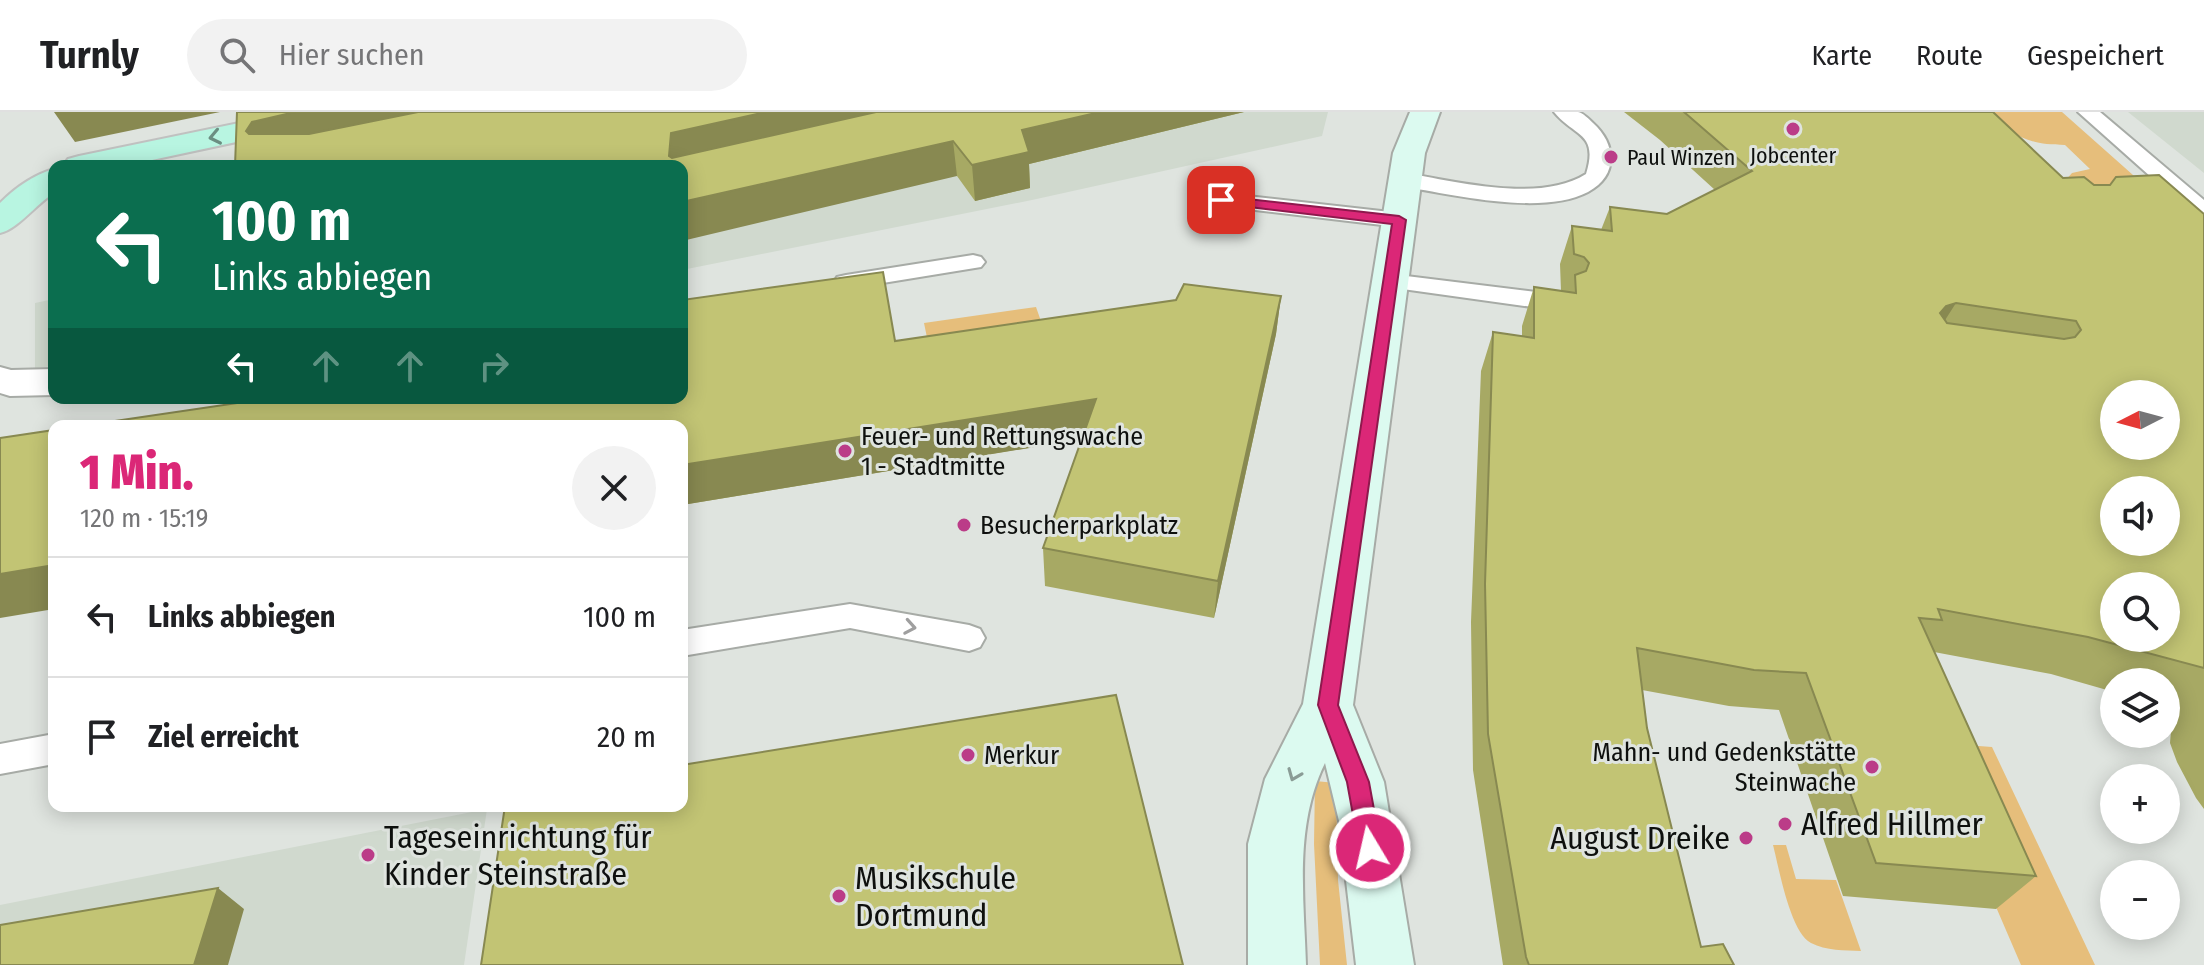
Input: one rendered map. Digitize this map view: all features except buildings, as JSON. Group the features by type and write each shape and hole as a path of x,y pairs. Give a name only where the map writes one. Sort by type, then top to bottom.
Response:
{"main road":[{"path":"107,160 335,112"},
{"path":"1401,112 1408,166"},
{"path":"1277,965 1275,844 1291,779 1328,705 1399,220 1408,166 1425,112"},
{"path":"0,182 48,172"},
{"path":"0,226 24,197 48,183"},
{"path":"0,226 48,217"},
{"path":"1328,705 1358,782 1385,965"}],"street":[{"path":"0,380 10,383 48,382"}],"lane":[{"path":"1408,166 1520,196 1542,196 1580,186 1599,171 1601,149 1596,137 1582,122 1564,112"},
{"path":"2088,112 2204,212"},
{"path":"1221,200 1399,220"},
{"path":"820,286 973,262"},
{"path":"1390,281 1561,303"},
{"path":"688,642 850,616 969,638"},
{"path":"0,759 48,750"}],"shaded area":[{"path":"906,112 1328,112 1322,136 1032,200 688,269 688,161"},
{"path":"1988,112 2062,112 2204,238 2064,182 2072,173 2090,169 2065,145 2022,138"},
{"path":"2128,112 2204,112 2204,173"},
{"path":"48,300 48,367 35,368 35,303"},
{"path":"1036,307 1049,344 932,362 924,323"},
{"path":"1925,742 1992,747 2095,965 2021,965"},
{"path":"1315,781 1336,783 1338,880 1347,965 1320,965 1314,844"},
{"name":"Tageseinrichtung für Kinder Steinstraße","path":"472,812 487,812 464,965 0,965 0,905"},
{"path":"1773,845 1786,845 1796,879 1836,880 1861,951 1823,947 1804,937 1791,913"}],"place":[{"name":"Jobcenter","path":"1793,129"},
{"name":"Paul Winzen","path":"1611,157"},
{"name":"Feuer- und Rettungswache 1 - Stadtmitte","path":"845,451"},
{"name":"Besucherparkplatz","path":"964,525"},
{"name":"Merkur","path":"968,755"},
{"name":"Mahn- und Gedenkstätte Steinwache","path":"1872,767"},
{"name":"Alfred Hillmer","path":"1785,824"},
{"name":"August Dreike","path":"1746,838"},
{"name":"Tageseinrichtung für Kinder Steinstraße","path":"368,855"},
{"name":"Musikschule Dortmund","path":"839,896"}],"route":[{"path":"1221,200 1399,220 1328,705 1358,782 1370,848"}]}
